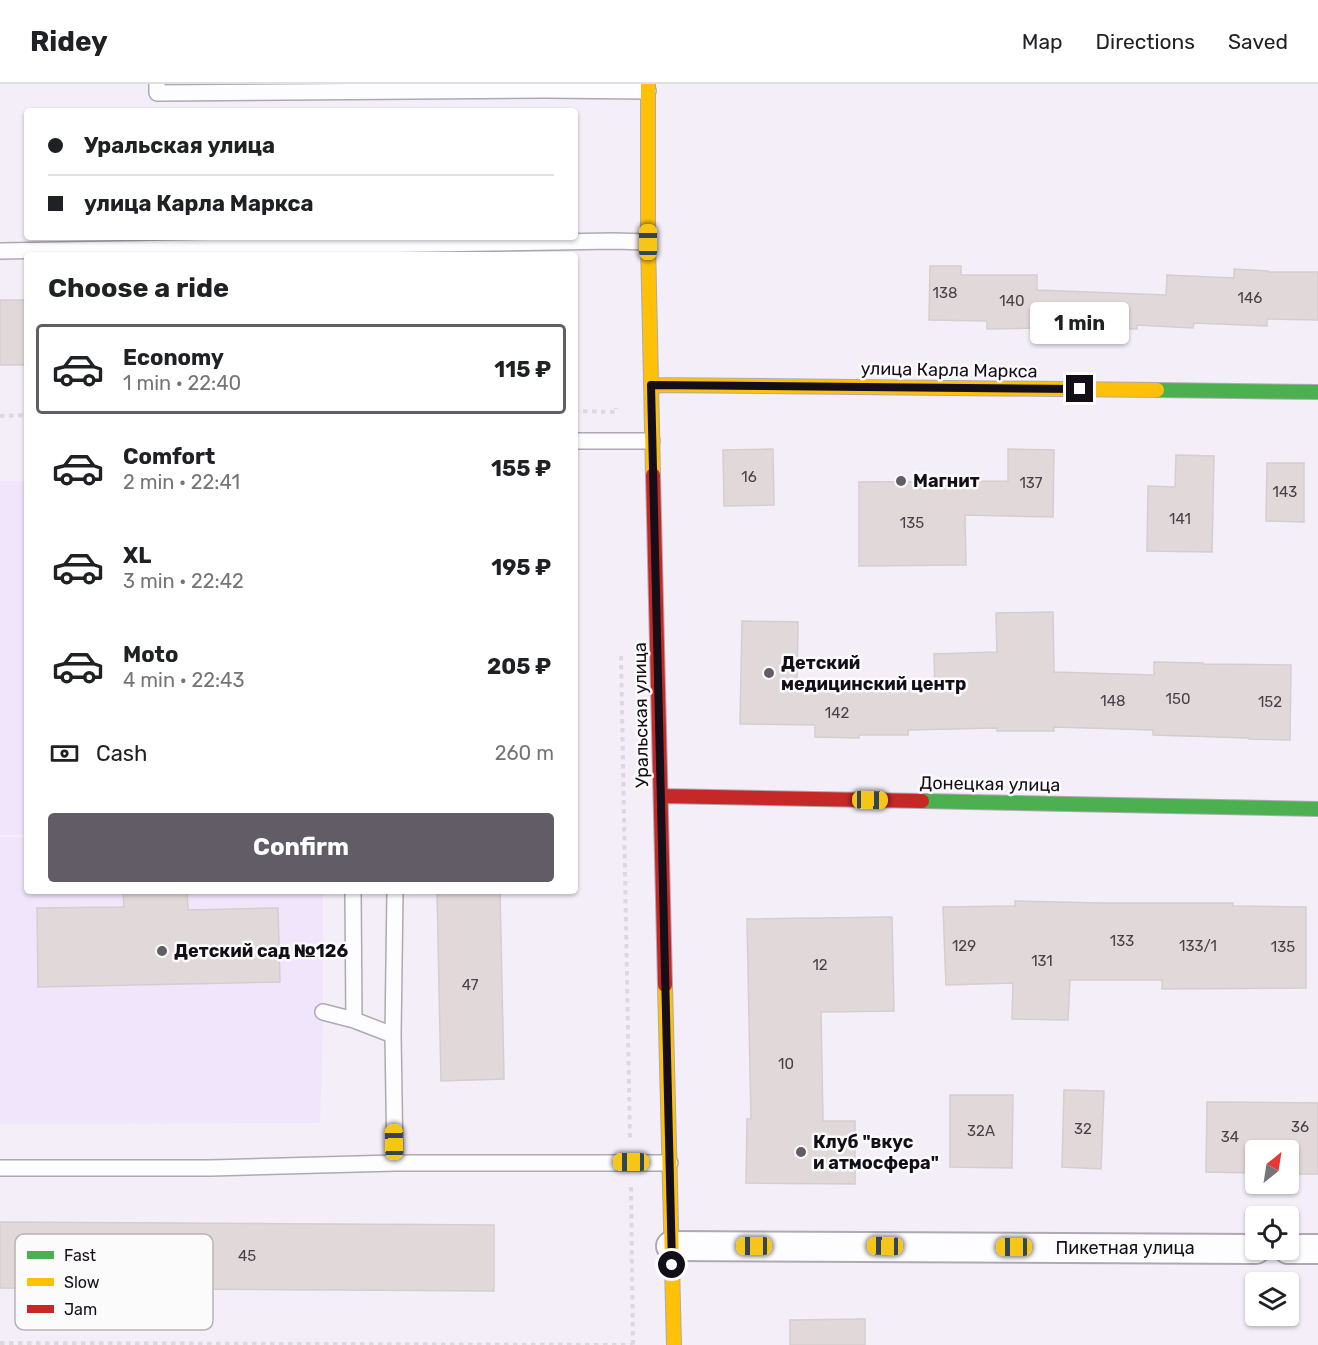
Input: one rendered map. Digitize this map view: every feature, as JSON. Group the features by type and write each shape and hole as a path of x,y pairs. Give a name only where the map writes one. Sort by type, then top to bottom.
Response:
{"street":[{"name":"Уральская улица","path":"648,87 652,441 674,1345"},
{"name":"улица Карла Маркса","path":"651,385 1318,392"},
{"name":"Донецкая улица","path":"661,796 1318,809"},
{"name":"Пикетная улица","path":"671,1246 1245,1249"},
{"path":"1299,1249 1318,1249"}],"lane":[{"path":"157,84 157,93 648,87"},
{"path":"0,250 648,242"},
{"path":"578,441 652,441"},
{"path":"353,894 354,1020"},
{"path":"394,894 395,1163"},
{"path":"322,1012 354,1020 393,1035"},
{"path":"0,1168 211,1168 395,1163 670,1163"}],"path":[{"path":"578,411 616,411"},
{"path":"0,416 24,415"},
{"path":"0,1343 633,1345 621,652"}],"shaded area":[{"path":"0,481 24,481 24,835 0,835"},
{"name":"Детский сад №126","path":"0,837 24,837 24,894 323,894 320,1123 0,1124"}],"building":[{"path":"930,266 961,266 961,275 1037,275 1037,290 1166,295 1167,275 1234,278 1234,269 1318,272 1318,320 1267,319 1267,326 1194,323 1193,328 1137,325 1137,329 1037,326 1037,328 987,329 987,321 929,320"},
{"path":"0,300 24,300 24,365 0,365"},
{"path":"773,449 774,505 724,506 723,450"},
{"path":"1008,449 1054,450 1053,517 965,515 966,565 859,566 859,482 1008,481"},
{"path":"1176,455 1214,456 1212,552 1147,551 1148,486 1175,487"},
{"path":"1267,463 1304,463 1304,522 1266,521"},
{"path":"1053,612 1054,672 1154,675 1154,662 1291,665 1290,740 1153,735 1153,730 1054,727 1054,731 997,731 997,728 908,730 908,735 859,735 859,738 815,737 815,725 740,724 742,621 798,622 797,689 935,689 934,654 997,652 996,613"},
{"path":"123,894 187,894 188,910 278,908 280,982 38,987 37,908 124,907"},
{"path":"437,894 500,894 504,1079 441,1081"},
{"path":"1015,901 1233,903 1233,906 1306,907 1306,988 1162,989 1162,980 1070,980 1068,1020 1012,1019 1013,983 946,985 943,907 1015,906"},
{"path":"892,917 894,1011 821,1012 823,1121 855,1121 855,1184 746,1183 747,1119 751,1119 747,919"},
{"path":"1064,1090 1104,1091 1101,1169 1062,1167"},
{"path":"950,1095 1013,1095 1012,1168 950,1167"},
{"path":"1207,1102 1318,1103 1318,1174 1299,1174 1299,1140 1245,1140 1245,1173 1206,1172"},
{"path":"0,1222 494,1225 494,1291 213,1289 213,1234 15,1234 15,1288 0,1288"},
{"path":"865,1319 865,1345 790,1345 790,1320"}],"traffic: fast":[{"path":"1157,390 1318,392"},
{"path":"922,801 1318,809"}],"traffic: slow":[{"path":"648,84 648,242 653,475"},
{"path":"651,385 1157,390"},
{"path":"665,985 674,1345"}],"traffic: jam":[{"path":"653,475 665,985"},
{"path":"661,796 922,801"}],"place":[{"name":"Магнит","path":"901,481"},
{"name":"Детский медицинский центр","path":"769,673"},
{"name":"Детский сад №126","path":"162,951"},
{"name":"Клуб \"вкус и атмосфера\"","path":"801,1152"}],"route":[{"path":"672,1265 651,385 1080,389"}]}
